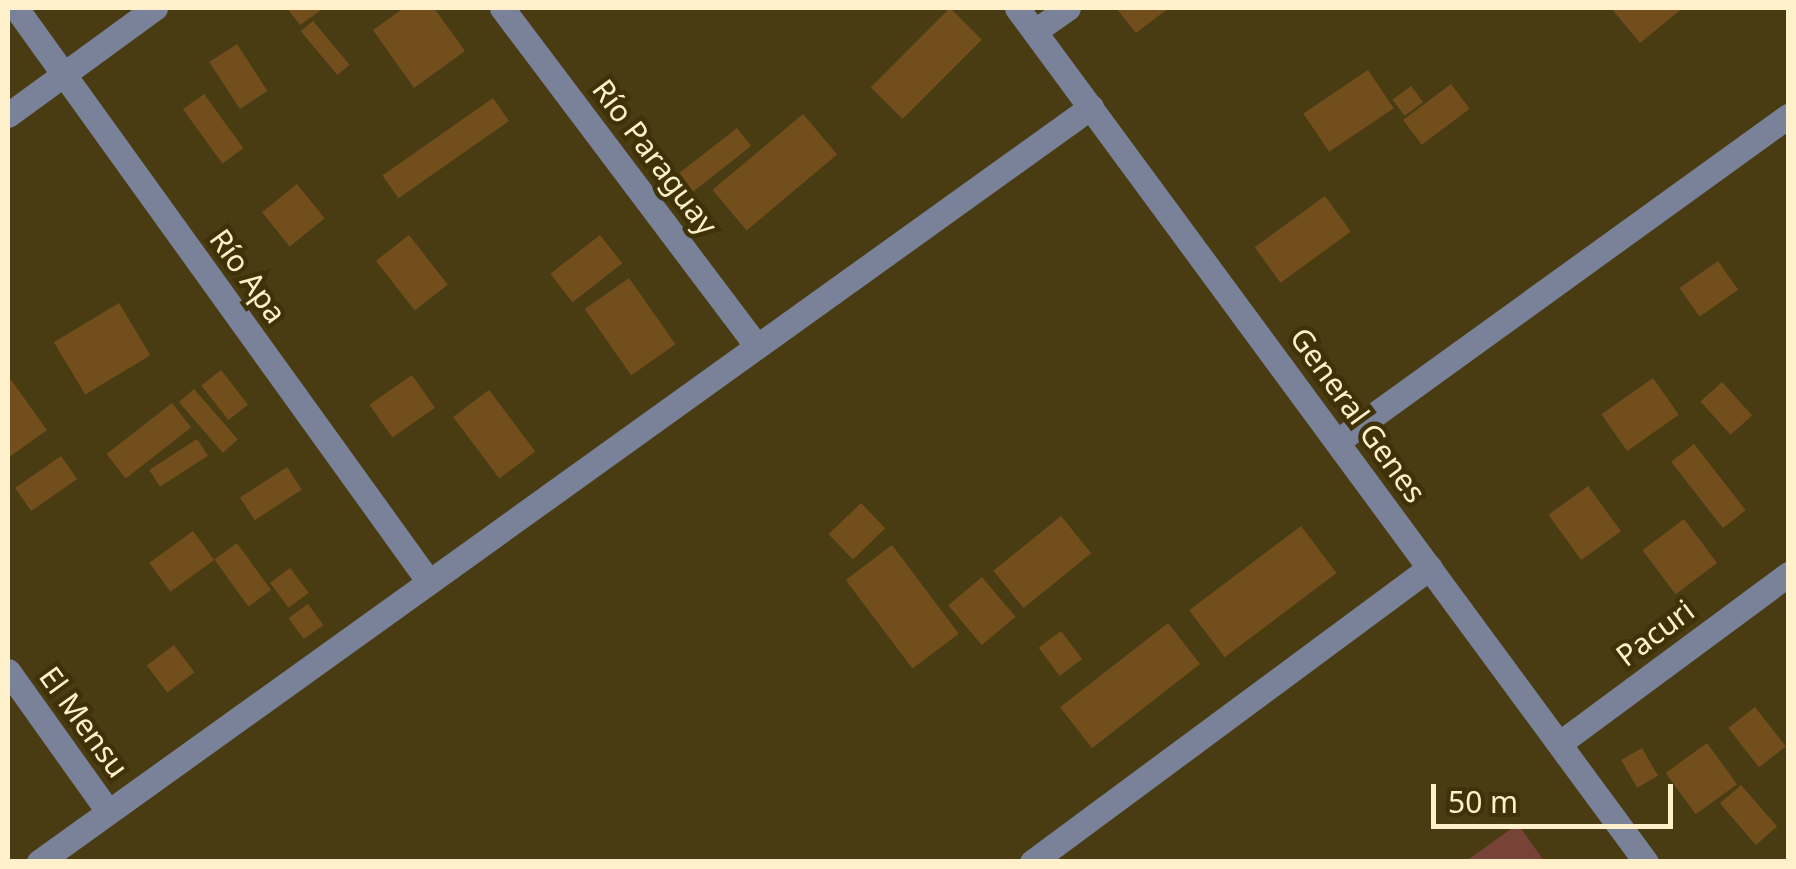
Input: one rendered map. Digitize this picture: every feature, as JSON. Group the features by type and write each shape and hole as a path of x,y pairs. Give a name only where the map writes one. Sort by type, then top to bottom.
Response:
{"street":[{"name":"Río Apa","path":"16,8 428,582"},
{"path":"8,115 155,8"},
{"name":"Río Paraguay","path":"502,8 757,346"},
{"name":"General Genes","path":"1017,8 1646,862"},
{"path":"1034,31 1068,8"},
{"path":"39,862 1091,106"},
{"path":"1338,441 1788,116"},
{"path":"1032,862 1430,567"},
{"name":"Pacuri","path":"1560,744 1788,574"},
{"name":"El Mensu","path":"8,672 108,812"}],"shaded area":[{"path":"1518,824 1544,861 1466,861"}],"building":[{"path":"287,8 324,8 300,25"},
{"path":"404,8 434,8 465,51 414,88 373,30"},
{"path":"950,8 982,40 903,119 871,87"},
{"path":"1116,8 1169,8 1136,33"},
{"path":"1611,8 1683,8 1640,43"},
{"path":"313,21 350,65 337,75 301,31"},
{"path":"237,44 267,91 240,109 209,62"},
{"path":"1368,70 1394,108 1329,152 1303,114"},
{"path":"1451,84 1470,109 1422,145 1403,120"},
{"path":"1411,86 1423,102 1405,116 1393,100"},
{"path":"204,94 243,148 222,163 183,109"},
{"path":"493,98 509,121 398,198 382,175"},
{"path":"803,114 837,155 747,230 713,190"},
{"path":"737,128 751,146 691,193 677,175"},
{"path":"297,184 325,218 290,247 262,212"},
{"path":"1325,196 1351,232 1280,283 1255,247"},
{"path":"409,235 448,285 415,311 376,261"},
{"path":"600,235 622,263 573,302 550,274"},
{"path":"1718,261 1738,290 1700,317 1679,288"},
{"path":"629,278 675,344 631,375 585,309"},
{"path":"119,303 150,355 85,394 54,342"},
{"path":"221,370 248,405 228,420 201,385"},
{"path":"412,375 435,408 392,438 369,405"},
{"path":"1653,378 1679,415 1627,451 1601,414"},
{"path":"11,380 47,430 8,458 8,383"},
{"path":"1722,382 1752,415 1731,435 1700,401"},
{"path":"194,389 238,440 223,453 179,402"},
{"path":"489,390 535,451 499,479 453,417"},
{"path":"172,403 191,427 126,479 107,454"},
{"path":"197,439 208,456 160,487 149,470"},
{"path":"1694,444 1746,510 1723,528 1671,462"},
{"path":"61,456 77,479 31,511 15,488"},
{"path":"287,467 302,490 255,520 240,497"},
{"path":"1588,486 1621,531 1581,560 1548,515"},
{"path":"861,503 885,528 853,559 829,534"},
{"path":"1061,516 1091,553 1024,608 993,571"},
{"path":"1684,519 1717,563 1676,594 1642,550"},
{"path":"1301,526 1337,573 1225,657 1189,610"},
{"path":"193,531 214,560 170,592 149,563"},
{"path":"237,543 271,590 248,606 214,559"},
{"path":"892,545 959,634 912,669 846,580"},
{"path":"290,568 309,593 289,608 270,583"},
{"path":"982,577 1015,617 982,645 948,605"},
{"path":"308,604 323,625 304,639 289,618"},
{"path":"1168,623 1200,664 1092,748 1060,707"},
{"path":"1061,631 1082,659 1060,676 1039,648"},
{"path":"174,645 194,672 167,693 147,665"},
{"path":"1755,707 1786,746 1759,767 1728,728"},
{"path":"1707,743 1737,784 1696,814 1666,773"},
{"path":"1642,748 1658,776 1637,788 1621,760"},
{"path":"1741,785 1777,827 1756,845 1720,803"}]}
